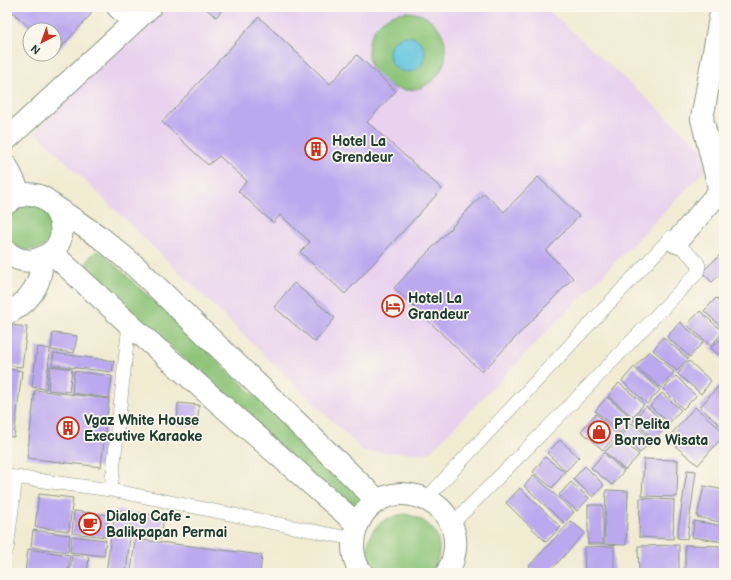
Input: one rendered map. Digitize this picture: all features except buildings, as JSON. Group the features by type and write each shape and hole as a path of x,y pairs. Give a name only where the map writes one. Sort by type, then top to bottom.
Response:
{"street":[{"path":"118,7 134,22"},
{"path":"7,139 150,7"},
{"path":"676,242 720,191 702,119 722,7"},
{"path":"7,168 14,200 32,195 42,198 101,238 136,267 378,501"},
{"path":"7,252 11,256 21,260 32,260 47,255 58,244 61,234 61,223 58,212 51,204"},
{"path":"7,312 18,308 34,290 40,278 47,255"},
{"path":"47,255 129,324 355,531"},
{"path":"360,572 355,560 355,531 366,511 378,501 389,496 402,494 414,495 426,499 441,510 451,525 455,543 453,560 447,573"}],"lane":[{"path":"426,499 671,237 697,262 699,266 697,273 574,402 451,525"},
{"path":"111,490 129,324"},
{"path":"7,549 11,476 111,490 355,531"}],"shaded area":[{"name":"Hotel La Grandeur","path":"154,7 545,7 715,160 429,453 364,452 35,132"}],"green space":[{"path":"407,12 422,15 435,23 443,36 446,51 443,66 435,79 422,87 407,90 392,87 379,79 371,66 368,51 371,36 379,23 392,15"},
{"path":"34,204 47,212 52,234 43,247 25,250 17,247 12,241 9,234 9,218 13,211 19,206"},
{"path":"96,251 102,253 357,491 363,499 361,504 355,509 349,509 90,273 86,265 90,257"},
{"path":"405,514 416,517 432,528 439,544 439,553 436,563 431,573 376,573 368,552 368,543 371,534 376,527 384,521 393,516"}],"water":[{"path":"411,36 420,41 424,47 424,61 420,67 411,72 403,72 394,67 390,61 389,50 394,41 400,37"}],"place":[{"name":"Hotel La Grendeur","path":"316,149"},
{"name":"Hotel La Grandeur","path":"393,306"},
{"name":"Vgaz White House Executive Karaoke","path":"68,428"},
{"name":"PT Pelita Borneo Wisata","path":"599,432"},
{"name":"Dialog Cafe - Balikpapan Permai","path":"90,524"}]}
